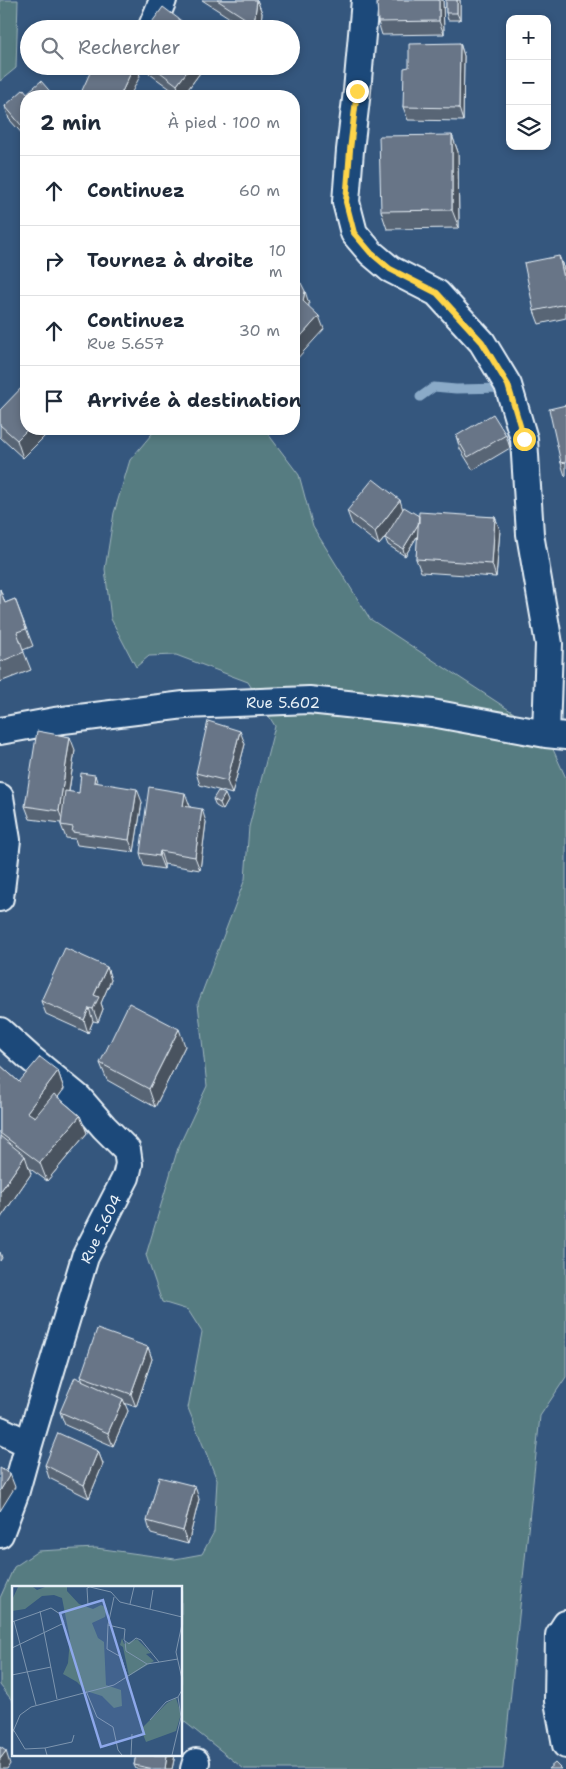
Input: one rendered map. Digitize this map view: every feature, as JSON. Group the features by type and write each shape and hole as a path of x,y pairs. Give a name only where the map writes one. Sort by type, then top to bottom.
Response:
{"street":[{"path":"155,20 163,0"},
{"path":"365,0 346,202 354,233 371,253 390,269 437,293 482,342 508,385 524,439 530,534 549,644 556,735"},
{"name":"Rue 5.602","path":"0,731 55,721 184,704 309,700 432,713 556,735"},
{"path":"0,797 7,840 0,898"},
{"name":"Rue 5.604","path":"0,1030 29,1057 79,1098 127,1150 129,1164 126,1177 85,1257 15,1494 0,1534"},
{"path":"0,1430 29,1444"},
{"path":"566,1624 559,1635 558,1702 566,1745"}],"green space":[{"path":"0,0 18,0 16,68 0,81"},
{"path":"151,435 269,435 299,475 313,527 370,619 546,734 566,778 566,1377 540,1416 503,1769 244,1769 182,1720 182,1586 12,1586 12,1700 0,1685 0,1598 14,1567 38,1551 96,1548 175,1559 202,1554 214,1532 217,1480 188,1408 202,1332 188,1310 162,1302 146,1255 178,1148 207,1086 198,1003 245,879 249,827 275,726 248,682 176,655 149,656 136,667 111,619 105,569 114,513 130,460"}],"building":[{"path":"217,0 257,0 254,20 248,20"},
{"path":"377,0 439,0 439,21 378,22"},
{"path":"446,0 457,0 457,13 446,13"},
{"path":"163,7 180,20 154,20"},
{"path":"460,43 459,108 403,107 404,68 409,67 409,44"},
{"path":"89,75 130,75 123,90 82,90"},
{"path":"164,75 184,75 177,85"},
{"path":"41,81 49,90 30,90"},
{"path":"20,93 20,124 5,106"},
{"path":"452,135 452,210 381,211 379,136"},
{"path":"559,256 566,287 566,304 534,311 524,263"},
{"path":"300,283 305,291 303,301 319,316 300,337"},
{"path":"20,389 20,435 22,435 17,440 0,425 0,410"},
{"path":"566,405 566,462 561,463 549,409"},
{"path":"493,414 506,435 468,457 456,436"},
{"path":"373,479 400,500 375,532 347,511"},
{"path":"404,507 419,516 419,523 403,549 385,538"},
{"path":"419,512 495,517 492,564 416,559"},
{"path":"0,589 5,603 15,599 26,629 17,632 24,652 0,662"},
{"path":"208,721 240,731 227,781 196,773"},
{"path":"37,731 70,737 59,811 25,806"},
{"path":"81,773 95,775 94,782 137,789 129,840 72,832 73,827 61,825 65,791 79,793"},
{"path":"149,787 185,793 183,806 202,809 195,857 160,851 159,856 140,853"},
{"path":"218,791 225,794 220,803 213,799"},
{"path":"65,948 107,967 94,995 99,997 93,1009 89,1008 84,1020 41,1001"},
{"path":"129,1003 179,1029 149,1089 100,1063"},
{"path":"40,1057 58,1071 27,1112 35,1117 54,1094 80,1116 40,1163 0,1133 0,1065 19,1082"},
{"path":"0,1136 25,1156 0,1192"},
{"path":"97,1329 148,1347 131,1394 81,1376"},
{"path":"75,1377 123,1399 108,1433 60,1412"},
{"path":"58,1433 98,1451 84,1485 45,1465"},
{"path":"0,1468 10,1474 0,1491"},
{"path":"159,1477 195,1486 183,1531 147,1521"},
{"path":"0,1747 6,1751 0,1759"},
{"path":"136,1756 167,1756 165,1769 134,1765"},
{"path":"555,1763 561,1769 548,1769"}],"waterway":[{"path":"420,397 434,387 456,389 505,388"}],"route":[{"path":"357,91 346,202 354,233 371,253 390,269 437,293 482,342 508,385 524,439"}]}
